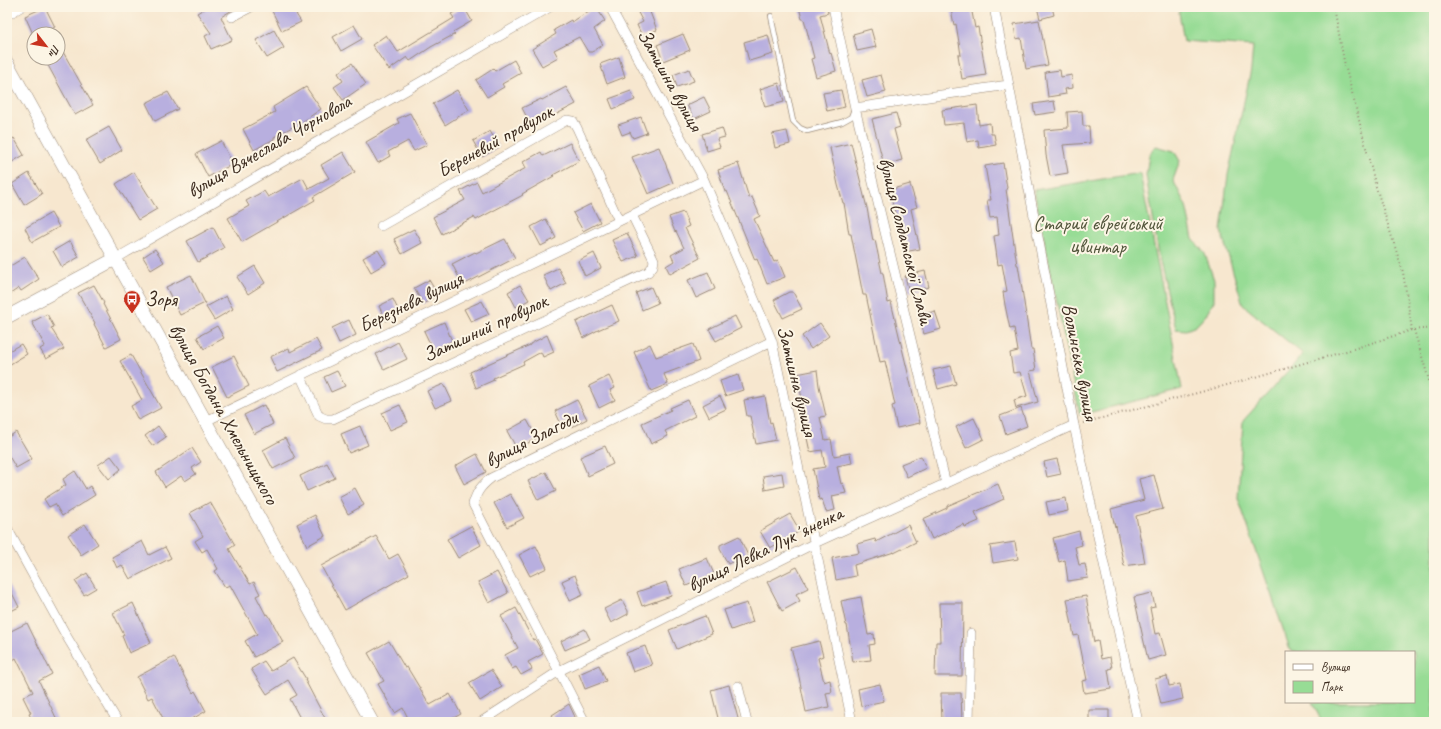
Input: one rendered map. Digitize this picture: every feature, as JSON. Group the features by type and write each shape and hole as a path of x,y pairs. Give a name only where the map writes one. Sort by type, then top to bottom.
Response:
{"main road":[{"name":"вулиця Богдана Хмельницького","path":"9,72 206,421 372,722"},
{"name":"вулиця Вячеслава Чорновола","path":"7,317 115,259"}],"street":[{"path":"7,15 21,7"},
{"path":"232,17 251,7"},
{"name":"вулиця Вячеслава Чорновола","path":"115,259 550,7"},
{"name":"Затишна вулиця","path":"610,7 704,180 772,341 852,722"},
{"name":"вулиця Солдатської Слави","path":"833,7 855,108 946,484"},
{"name":"Волинська вулиця","path":"994,7 1074,425 1138,722"},
{"path":"855,108 1008,85"},
{"name":"Береневий провулок","path":"381,226 567,120 573,121 578,128 619,221"},
{"name":"Березнева вулиця","path":"206,421 704,180"},
{"name":"Затишний провулок","path":"300,375 319,416 326,419 333,419 648,272 653,266 654,260 632,215"},
{"name":"вулиця Злагоди","path":"585,722 473,504 476,493 482,485 491,478 772,341"},
{"name":"вулиця Левка Лукʼяненка","path":"481,722 559,671 815,543 1074,425"},
{"path":"7,528 67,637 118,722"},
{"path":"969,722 971,634"},
{"path":"738,686 747,722"}],"lane":[{"path":"771,16 792,121 800,128 807,131 842,122 851,117 855,108"}],"path":[{"path":"1334,7 1344,61 1370,165 1403,272 1413,330 1434,396"},
{"path":"1074,425 1243,381 1353,350 1413,330 1434,328"}],"green space":[{"path":"1178,7 1434,7 1434,722 1322,722 1312,703 1415,703 1415,651 1291,651 1238,498 1243,421 1303,354 1243,305 1221,231 1228,175 1251,70 1253,46 1184,41"},
{"path":"1156,146 1174,151 1180,161 1173,180 1186,206 1193,239 1205,254 1214,280 1214,301 1206,315 1196,326 1186,330 1176,329 1160,261 1146,175 1149,155"},
{"name":"Старий єврейський цвинтар","path":"1140,173 1182,389 1080,415 1034,190"}],"building":[{"path":"45,7 54,26 30,26 25,16"},
{"path":"207,7 237,7 221,17 232,40 211,49 205,36 211,33 197,13"},
{"path":"270,7 308,7 296,14 301,22 282,31"},
{"path":"463,7 472,21 453,32 455,34 431,47 410,61 407,57 389,70 372,45 386,35 398,52 454,18 451,14"},
{"path":"595,7 605,21 594,29 603,45 592,52 588,52 579,37 554,50 558,57 542,66 532,49 556,34 554,30 571,20 572,22"},
{"path":"635,7 648,7 657,30 642,36 637,25 643,22"},
{"path":"799,7 827,7 828,13 820,15 836,71 816,77 811,59 814,58 804,19 802,19"},
{"path":"971,7 975,28 978,27 986,75 962,79 958,55 961,55 956,24 954,25 951,9"},
{"path":"1037,7 1052,7 1054,15 1040,19"},
{"path":"1039,20 1048,65 1026,69 1021,38 1016,39 1014,24"},
{"path":"354,25 362,39 341,51 333,37"},
{"path":"871,29 876,47 857,51 853,34"},
{"path":"274,30 284,48 267,58 256,40"},
{"path":"683,34 690,50 663,61 657,45"},
{"path":"768,35 773,54 749,61 744,42"},
{"path":"66,57 93,105 75,115 48,66 66,66"},
{"path":"619,57 625,77 607,84 600,64"},
{"path":"514,60 521,73 502,84 504,87 487,97 476,80 493,69 495,71"},
{"path":"352,63 366,84 343,100 334,87 343,81 338,73"},
{"path":"689,69 694,81 677,87 673,75"},
{"path":"1060,70 1061,77 1072,75 1073,88 1065,89 1066,94 1048,97 1045,72"},
{"path":"881,75 886,92 867,97 862,80"},
{"path":"779,83 784,102 765,107 760,89"},
{"path":"306,87 321,109 254,150 243,129 275,112 273,107"},
{"path":"566,87 576,104 532,127 522,108 541,99 542,100"},
{"path":"457,90 469,110 445,125 433,104"},
{"path":"841,90 845,107 827,111 823,93"},
{"path":"631,91 635,100 613,109 609,99"},
{"path":"168,92 178,109 155,121 146,103"},
{"path":"704,97 711,111 694,119 687,105"},
{"path":"1054,101 1056,112 1035,115 1033,104"},
{"path":"977,105 979,125 990,123 991,134 994,134 996,145 979,148 978,140 967,142 964,123 944,125 942,110"},
{"path":"1082,111 1083,126 1089,126 1090,143 1063,145 1068,173 1050,176 1046,155 1044,130 1068,128 1067,112"},
{"path":"410,113 427,145 414,151 408,141 388,152 390,156 378,163 366,142 399,123 397,119"},
{"path":"896,113 900,127 894,129 902,160 884,165 872,119"},
{"path":"641,117 647,133 633,138 630,132 622,135 618,125"},
{"path":"109,127 122,150 100,164 86,140"},
{"path":"722,128 725,137 717,139 720,147 707,151 702,134"},
{"path":"490,131 499,147 482,157 473,141"},
{"path":"787,131 790,144 775,148 772,134"},
{"path":"14,138 24,155 7,165 7,142"},
{"path":"221,141 233,164 208,177 196,154"},
{"path":"570,143 579,161 553,175 554,176 522,194 523,195 476,220 474,217 442,234 433,217 465,200 460,191 477,182 482,192 526,168 523,162 541,152 543,156"},
{"path":"851,143 867,208 873,241 875,240 883,273 888,303 891,302 920,423 897,428 892,406 895,405 885,361 880,362 866,295 863,295 851,234 849,234 844,203 838,185 830,148"},
{"path":"659,147 673,183 648,194 632,157"},
{"path":"343,152 355,172 313,197 315,200 242,242 228,218 249,206 246,201 264,191 268,197 303,178 309,189 329,178 321,165"},
{"path":"738,163 749,198 752,197 760,216 754,219 774,262 778,260 785,277 767,284 757,259 755,260 727,191 725,192 718,170"},
{"path":"1003,163 1017,265 1036,370 1030,371 1038,402 1016,408 1014,400 1027,396 1020,372 1013,373 1010,353 1018,351 1014,328 1010,329 1005,305 1003,292 1007,291 1002,264 998,265 994,236 999,235 997,217 990,218 987,200 991,200 985,166"},
{"path":"134,172 157,209 138,220 116,184"},
{"path":"29,173 42,194 24,205 12,184"},
{"path":"910,184 917,207 911,209 920,249 904,252 889,190"},
{"path":"591,204 600,222 583,231 573,213"},
{"path":"683,212 689,226 685,228 700,258 670,274 666,266 674,261 671,255 684,248 669,217"},
{"path":"51,213 59,227 32,242 25,228"},
{"path":"546,219 556,238 541,246 531,227"},
{"path":"213,227 224,248 198,262 187,241"},
{"path":"414,229 422,243 402,254 394,239"},
{"path":"627,233 638,256 623,262 612,240"},
{"path":"505,239 515,258 463,285 452,264"},
{"path":"70,241 79,257 62,267 53,251"},
{"path":"155,249 164,262 151,270 143,257"},
{"path":"378,250 386,263 371,272 363,258"},
{"path":"594,253 601,268 585,276 578,261"},
{"path":"25,257 39,279 21,291 19,288 7,296 7,268"},
{"path":"255,266 265,283 248,294 237,277"},
{"path":"558,268 566,283 551,291 543,275"},
{"path":"925,271 929,287 909,292 905,276"},
{"path":"708,272 715,289 696,298 688,280"},
{"path":"191,275 205,303 180,315 166,287"},
{"path":"429,280 438,295 423,304 414,288"},
{"path":"94,285 121,339 106,347 94,324 95,323 78,293"},
{"path":"520,285 529,300 516,307 508,292"},
{"path":"651,287 658,303 642,310 636,293"},
{"path":"789,292 793,292 802,309 783,318 774,300"},
{"path":"226,296 233,309 214,320 206,307"},
{"path":"393,299 400,314 386,321 379,306"},
{"path":"482,301 489,314 471,322 464,309"},
{"path":"612,305 619,321 583,338 576,322"},
{"path":"935,311 941,329 924,334 919,316"},
{"path":"47,314 54,327 51,328 64,349 46,359 40,349 45,346 32,322"},
{"path":"735,316 741,328 716,341 709,329"},
{"path":"349,320 356,335 339,343 332,328"},
{"path":"444,322 452,341 433,350 424,331"},
{"path":"820,323 829,336 811,349 802,336"},
{"path":"217,326 224,338 204,349 197,337"},
{"path":"547,335 554,352 543,357 541,352 523,362 524,364 493,378 494,380 476,388 470,372 530,345"},
{"path":"316,339 322,350 277,372 270,357 289,348 290,352"},
{"path":"398,342 407,359 384,370 376,354"},
{"path":"21,344 27,354 7,366 7,352"},
{"path":"650,344 656,357 693,344 699,361 664,374 668,384 651,391 634,352"},
{"path":"131,355 161,408 138,420 131,406 142,400 120,361"},
{"path":"234,356 249,386 227,397 212,367"},
{"path":"951,366 956,384 938,389 933,370"},
{"path":"817,370 826,416 820,417 825,440 831,439 834,456 850,453 852,463 837,466 841,484 843,483 846,493 832,496 835,510 826,512 822,499 819,500 813,469 825,467 822,450 810,452 805,429 808,429 797,374"},
{"path":"337,371 345,386 331,392 324,377"},
{"path":"738,375 743,390 725,396 720,381"},
{"path":"609,376 615,388 610,390 615,400 599,408 589,386"},
{"path":"444,384 452,401 435,408 427,391"},
{"path":"720,396 726,409 709,417 703,405"},
{"path":"765,396 770,423 772,422 776,440 756,444 750,416 747,416 744,400"},
{"path":"577,400 587,419 572,427 569,421 561,424 555,411"},
{"path":"688,400 695,416 665,431 668,436 651,444 642,423 671,410 670,408"},
{"path":"264,405 273,424 254,434 244,415"},
{"path":"400,405 408,422 390,430 382,413"},
{"path":"1021,408 1027,426 1006,434 1000,416"},
{"path":"974,418 984,439 966,448 956,427"},
{"path":"527,420 537,438 517,449 507,431"},
{"path":"158,426 166,437 153,446 145,436"},
{"path":"360,426 368,445 349,453 341,434"},
{"path":"16,432 32,459 16,468 7,453 7,438"},
{"path":"285,438 295,458 273,469 263,450"},
{"path":"605,446 613,464 588,476 580,457"},
{"path":"192,448 201,462 192,468 196,474 185,481 181,476 165,487 156,472"},
{"path":"477,454 486,472 464,484 455,466"},
{"path":"111,456 121,469 109,479 98,465"},
{"path":"921,456 926,468 907,477 901,464"},
{"path":"1057,459 1061,474 1047,477 1044,462"},
{"path":"327,463 335,478 307,491 300,476"},
{"path":"75,471 86,489 90,486 95,495 62,516 55,504 49,507 44,499 66,485 63,479"},
{"path":"546,472 556,491 538,500 528,481"},
{"path":"782,473 784,486 765,490 763,476"},
{"path":"1154,475 1163,509 1136,516 1145,563 1124,566 1111,509 1144,500 1139,479"},
{"path":"998,484 1004,499 975,512 979,521 965,527 964,524 932,539 923,519 947,508 947,506"},
{"path":"355,488 364,505 348,514 339,497"},
{"path":"510,494 524,518 507,527 494,503"},
{"path":"1066,498 1068,511 1049,515 1046,502"},
{"path":"210,502 235,545 229,549 250,584 254,582 260,594 256,596 266,615 268,614 283,642 254,657 245,641 257,634 230,585 225,587 215,571 218,569 207,549 202,552 195,541 203,536 190,513"},
{"path":"790,514 800,531 770,548 760,531"},
{"path":"315,515 325,536 307,546 297,524"},
{"path":"85,524 98,544 81,555 68,535"},
{"path":"908,525 916,542 894,553 854,565 856,576 836,580 832,558 859,553 857,544 875,539 876,542"},
{"path":"471,526 481,545 458,558 447,539"},
{"path":"1079,531 1082,545 1075,547 1079,565 1085,564 1088,578 1068,581 1065,560 1059,562 1053,538"},
{"path":"376,536 389,559 398,554 409,574 345,610 321,566"},
{"path":"739,536 750,560 741,565 738,559 728,564 720,549 720,545"},
{"path":"142,541 149,555 165,547 171,558 130,579 122,565 117,568 112,557"},
{"path":"1015,542 1018,559 993,563 990,546"},
{"path":"536,546 547,568 530,576 519,555"},
{"path":"707,558 714,574 686,586 679,569"},
{"path":"797,567 808,588 796,594 800,601 782,611 767,582"},
{"path":"497,572 508,593 489,603 478,582"},
{"path":"87,573 96,588 84,595 75,581"},
{"path":"575,575 583,595 570,601 562,581"},
{"path":"666,582 671,596 642,606 637,592"},
{"path":"7,583 19,607 7,613"},
{"path":"1152,593 1155,607 1150,608 1155,634 1160,633 1166,655 1148,660 1134,597"},
{"path":"1086,596 1094,642 1098,641 1101,659 1110,657 1112,668 1108,669 1111,689 1084,693 1082,681 1087,680 1078,635 1074,636 1067,599"},
{"path":"861,597 868,635 874,634 875,644 869,645 871,660 853,662 847,625 841,601"},
{"path":"622,600 628,614 611,623 604,609"},
{"path":"133,603 151,643 129,653 122,636 124,635 113,613"},
{"path":"747,603 753,622 731,630 724,610"},
{"path":"939,603 963,603 962,676 935,676 936,642 940,642"},
{"path":"516,608 533,640 535,639 543,654 528,662 532,669 521,675 516,667 512,669 505,655 518,648 501,616"},
{"path":"705,616 712,634 677,649 669,630"},
{"path":"27,623 52,674 39,681 58,722 33,722 29,714 31,713 23,697 33,692 16,658 13,660 7,648 7,633"},
{"path":"585,629 590,639 565,650 561,641"},
{"path":"389,641 430,705 450,694 461,714 446,722 410,722 403,708 395,713 378,684 384,681 368,653"},
{"path":"819,641 823,656 818,658 824,682 830,680 832,692 826,693 829,707 806,712 798,672 791,648"},
{"path":"645,646 652,665 633,672 626,653"},
{"path":"174,657 193,693 195,691 206,711 187,722 165,722 152,697 148,699 137,677"},
{"path":"293,658 306,679 305,680 327,722 302,722 290,699 297,695 288,680 267,694 251,669 264,661 271,671"},
{"path":"599,665 606,681 585,689 579,674"},
{"path":"491,670 502,687 480,701 469,683"},
{"path":"1167,676 1169,686 1180,684 1183,699 1161,704 1155,679"},
{"path":"880,684 884,701 861,706 858,689"},
{"path":"729,685 739,722 719,722 711,690"},
{"path":"941,693 961,693 962,722 942,722"},
{"path":"569,704 575,717 566,722 556,722 552,715"},
{"path":"1089,710 1109,710 1109,722 1095,722 1095,720 1089,720"}],"place":[{"name":"Зоря","path":"132,314"}]}
